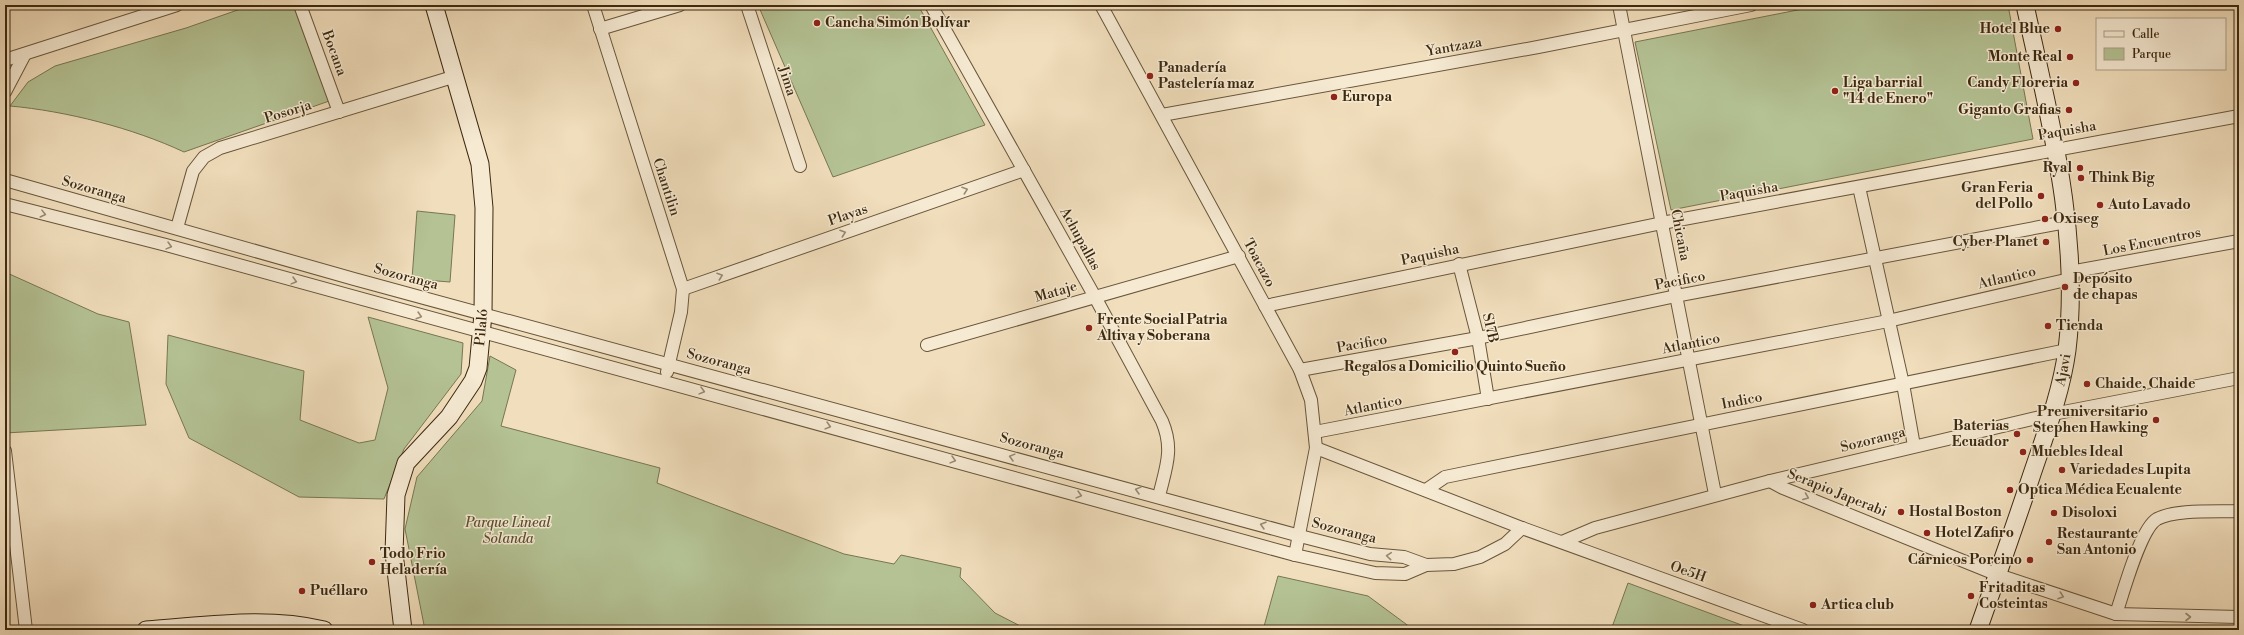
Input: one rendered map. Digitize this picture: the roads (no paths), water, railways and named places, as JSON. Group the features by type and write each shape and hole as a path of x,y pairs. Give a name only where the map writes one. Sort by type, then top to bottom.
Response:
{"street":[{"path":"5,60 177,5"},
{"name":"Bocana","path":"300,5 339,112"},
{"name":"Pilaló","path":"403,630 394,553 396,495 406,463 449,417 473,381 478,368 483,314 484,208 480,164 456,76 434,5"},
{"name":"Chantilin","path":"593,5 683,289 681,312 665,381"},
{"path":"600,29 680,5"},
{"name":"Jima","path":"747,5 800,166"},
{"name":"Achupallas","path":"931,5 1095,297 1168,436 1169,452 1159,496"},
{"name":"Toacazo","path":"1101,5 1300,370 1311,400 1316,448 1300,536 1295,555"},
{"name":"Chicaña","path":"1619,5 1715,494"},
{"name":"Yantzaza","path":"1162,115 1751,5"},
{"name":"Ajavi","path":"1978,630 2053,414 2067,350 2070,276 2066,222 2056,148 2025,5"},
{"path":"5,92 25,54"},
{"name":"Posorja","path":"177,228 193,171 204,157 220,148 456,76"},
{"name":"Paquisha","path":"1265,306 1459,264 1662,223 1859,187 2056,148 2239,116"},
{"name":"Playas","path":"683,289 1024,170"},
{"name":"Sozoranga","path":"5,180 354,279 1159,496 1300,536 1370,554 1404,557 1426,565"},
{"path":"1859,187 1903,384 1914,446"},
{"name":"Sozoranga","path":"5,204 166,246 481,333 665,381 1295,555 1375,573 1405,574 1426,565 1454,564 1480,556 1505,544 1522,528"},
{"name":"Pacifico","path":"1300,370 1478,338 1676,296 2066,222"},
{"name":"Los Encuentros","path":"2070,276 2239,241"},
{"name":"Mataje","path":"927,345 1238,256"},
{"name":"S17B","path":"1459,264 1478,338 1488,399"},
{"name":"Atlantico","path":"1315,432 1888,321 2070,276"},
{"path":"348,296 354,279"},
{"name":"Indico","path":"1426,490 1446,477 2067,350"},
{"name":"Sozoranga","path":"1562,542 1595,528 1715,494 2053,414 2239,378"},
{"path":"1316,448 1562,542"},
{"path":"5,451 26,630"},
{"name":"Serapio Japerabi","path":"1770,481 1783,488 1998,575 2116,614 2239,617"},
{"path":"2116,614 2141,540 2152,522 2158,519 2182,514 2239,511"},
{"name":"Oe5H","path":"1562,542 1803,630"},
{"path":"153,630 246,622 277,623 324,630"}],"place":[{"name":"Cancha Simón Bolívar","path":"817,23"},
{"name":"Hotel Blue","path":"2058,29"},
{"name":"Monte Real","path":"2070,57"},
{"name":"Panadería Pastelería maz","path":"1150,76"},
{"name":"Candy Floreria","path":"2076,83"},
{"name":"Liga barrial \"14 de Enero\"","path":"1835,91"},
{"name":"Europa","path":"1334,97"},
{"name":"Giganto Grafias","path":"2069,110"},
{"name":"Ryal","path":"2080,168"},
{"name":"Think Big","path":"2081,178"},
{"name":"Gran Feria del Pollo","path":"2041,196"},
{"name":"Auto Lavado","path":"2100,205"},
{"name":"Oxiseg","path":"2045,219"},
{"name":"Cyber Planet","path":"2046,242"},
{"name":"Depósito de chapas","path":"2065,287"},
{"name":"Tienda","path":"2048,326"},
{"name":"Frente Social Patria Altiva y Soberana","path":"1089,328"},
{"name":"Regalos a Domicilio Quinto Sueño","path":"1455,352"},
{"name":"Chaide, Chaide","path":"2087,384"},
{"name":"Preuniversitario Stephen Hawking","path":"2156,420"},
{"name":"Baterias Ecuador","path":"2017,434"},
{"name":"Muebles Ideal","path":"2023,452"},
{"name":"Variedades Lupita","path":"2062,470"},
{"name":"Optica Médica Ecualente","path":"2010,490"},
{"name":"Hostal Boston","path":"1901,512"},
{"name":"Disoloxi","path":"2054,513"},
{"name":"Hotel Zafiro","path":"1927,533"},
{"name":"Restaurante San Antonio","path":"2049,542"},
{"name":"Cárnicos Porcino","path":"2030,560"},
{"name":"Todo Frio Heladería","path":"372,562"},
{"name":"Puéllaro","path":"302,591"},
{"name":"Fritaditas Costeintas","path":"1971,596"},
{"name":"Artica club","path":"1813,605"}],"park label":[{"name":"Parque Lineal Solanda","path":"508,532"}]}
